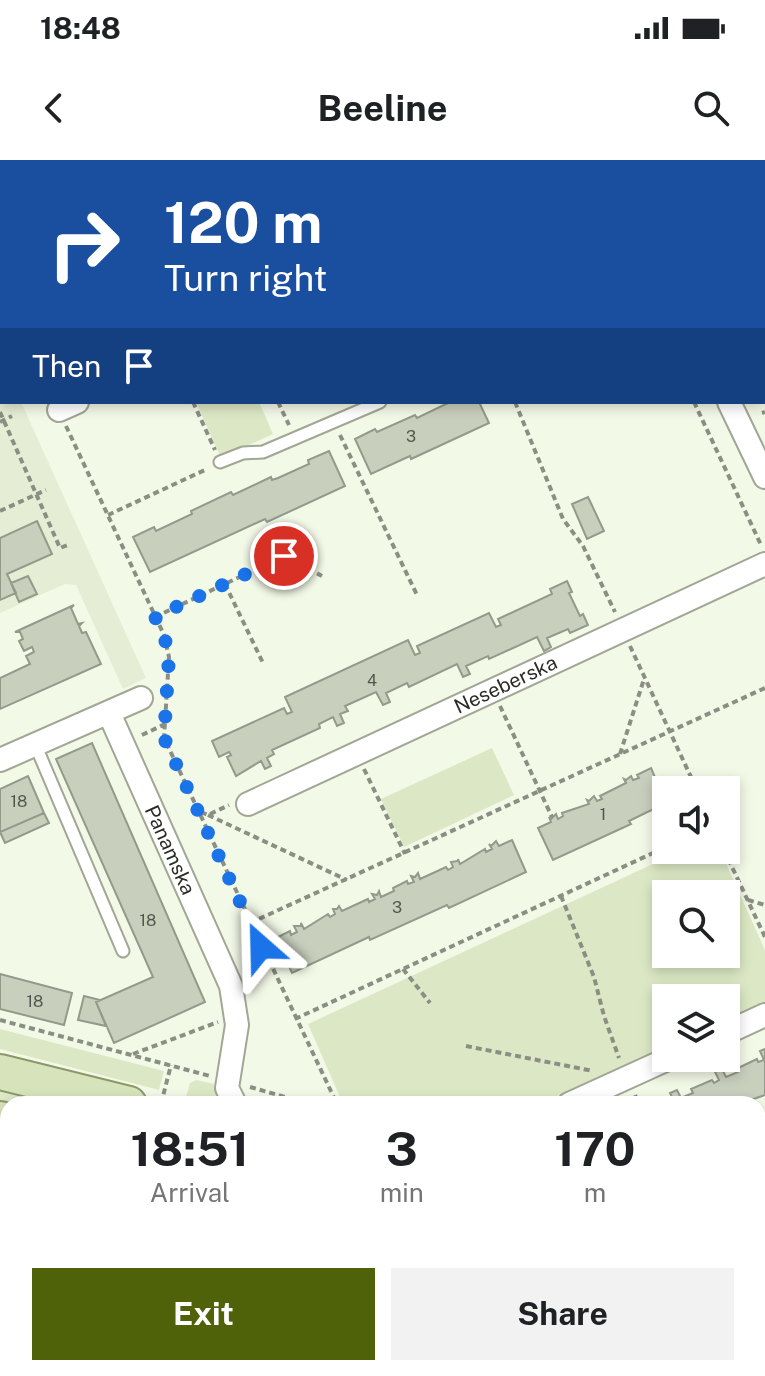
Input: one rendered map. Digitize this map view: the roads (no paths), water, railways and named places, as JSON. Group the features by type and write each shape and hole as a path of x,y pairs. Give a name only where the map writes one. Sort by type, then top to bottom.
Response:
{"main road":[{"path":"0,1072 94,1096"}],"street":[{"path":"732,404 765,477"},
{"name":"Neseberska","path":"248,804 765,564"},
{"path":"0,760 141,698"},
{"name":"Panamska","path":"109,713 231,986 237,1025 221,1072 231,1096"},
{"path":"740,1027 765,1015"},
{"path":"585,1096 652,1065"}],"lane":[{"path":"220,462 243,453 263,452 375,404"},
{"path":"35,744 123,951"}]}
